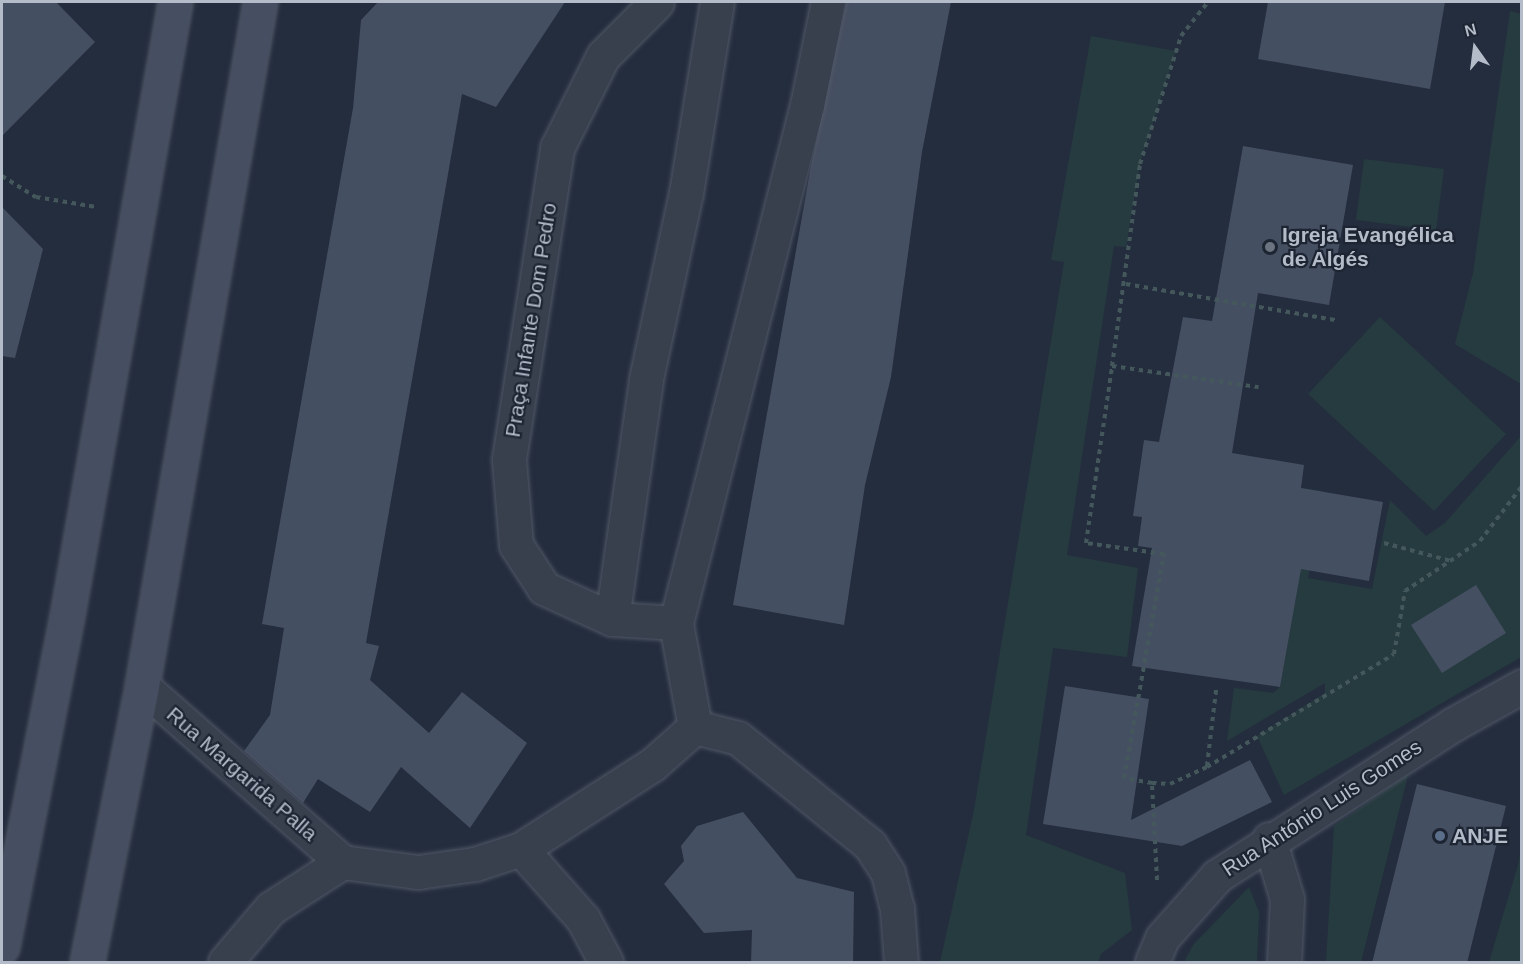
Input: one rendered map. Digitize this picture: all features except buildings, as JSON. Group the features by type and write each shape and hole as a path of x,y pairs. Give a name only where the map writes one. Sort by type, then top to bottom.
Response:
{"street":[{"path":"2,947 67,616 175,2"},
{"path":"87,963 142,686 260,2"},
{"name":"Praça Infante Dom Pedro","path":"657,2 603,56 557,148 508,459 516,545 544,588 612,619 676,623"},
{"path":"612,619 646,379 686,193 717,2"},
{"path":"695,727 676,623 807,105 828,2"},
{"name":"Rua Margarida Palla","path":"142,686 342,862"},
{"name":"Rua António Luis Gomes","path":"1152,963 1168,932 1217,876 1269,839 1521,686"},
{"path":"225,963 271,908 342,862 418,872 475,864 521,849 652,765 695,727"},
{"path":"695,727 738,738 870,845 888,873 895,899 901,963"},
{"path":"1269,839 1287,899 1284,963"},
{"path":"521,849 583,919 606,963"}],"path":[{"path":"1208,2 1180,36 1140,164 1126,284 1086,543 1164,554 1124,778 1170,784 1207,766 1394,654 1405,591 1480,541 1521,486"},
{"path":"2,176 36,197 138,214"},
{"path":"1126,284 1335,320"},
{"path":"1112,366 1258,387"},
{"path":"1384,543 1451,561"},
{"path":"1207,766 1216,690"},
{"path":"1152,783 1153,862 1168,932"}],"green space":[{"path":"1510,11 1522,14 1521,384 1455,344 1473,273"},
{"path":"1091,36 1176,51 1140,164 1126,247 1114,246 1067,555 1138,568 1127,657 1053,648 1026,835 1125,873 1132,930 1101,954 1098,962 940,962 974,810 1064,262 1051,260"},
{"path":"1364,159 1444,169 1436,230 1356,220"},
{"path":"1380,317 1506,434 1434,511 1308,394"},
{"path":"1521,436 1521,657 1284,795 1257,736 1325,693 1325,683 1227,741 1234,688 1273,693 1280,687 1297,590 1301,488 1322,491 1308,578 1372,589 1390,500 1426,536 1445,523"},
{"path":"1408,775 1361,962 1326,962 1334,826"},
{"path":"1521,849 1521,962 1489,962 1518,865"},
{"path":"1249,887 1259,912 1257,962 1184,962 1193,945"}],"place":[{"name":"Igreja Evangélica de Algés","path":"1270,247"},
{"name":"ANJE","path":"1440,836"}]}
